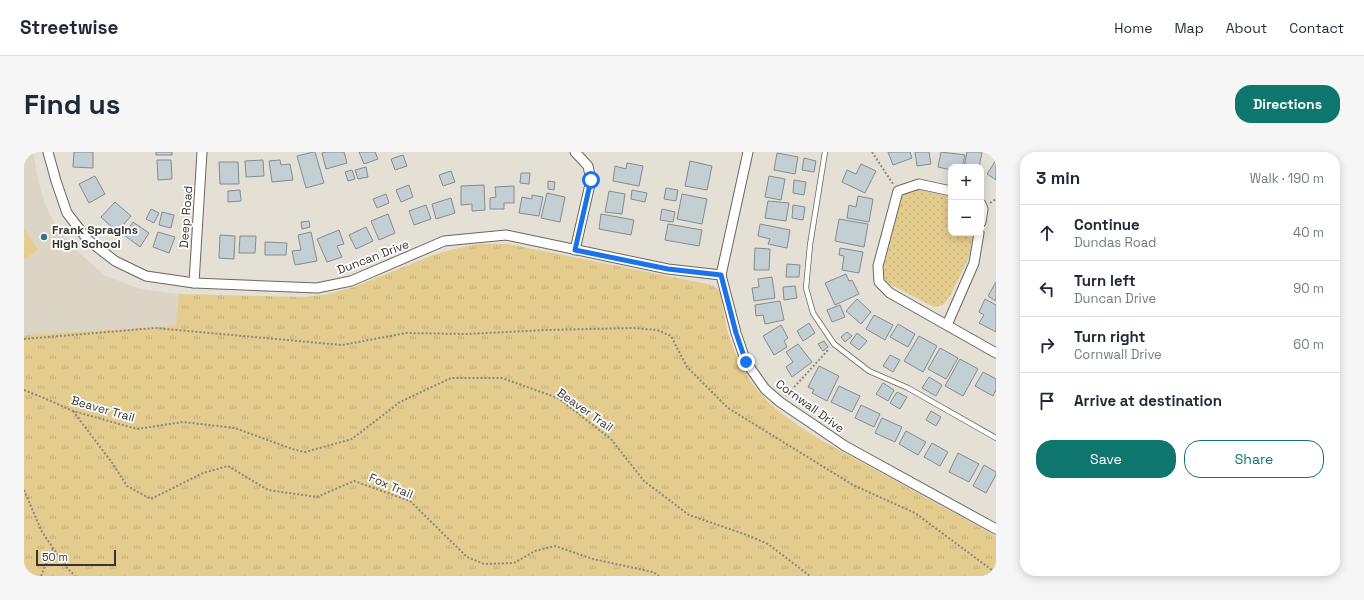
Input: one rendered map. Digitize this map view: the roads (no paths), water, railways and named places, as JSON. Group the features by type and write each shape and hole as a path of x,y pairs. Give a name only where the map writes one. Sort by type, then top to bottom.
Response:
{"street":[{"name":"Duncan Drive","path":"48,152 67,213 88,240 115,261 146,276 194,283 317,288 351,281 444,242 506,235 668,269 721,275"},
{"name":"Deep Road","path":"194,283 202,152"},
{"path":"575,152 588,166 591,180 575,250"},
{"name":"Cornwall Drive","path":"748,152 721,275 736,333 746,362 765,389 780,402 845,446 994,528"},
{"path":"948,190 919,184 898,191 878,266 879,282 890,293 996,353"},
{"path":"947,325 974,263 978,236"},
{"path":"994,528 996,518"}],"lane":[{"path":"825,152 818,188 806,288 813,313 834,344 869,371 908,388 996,438"}],"place":[{"name":"Frank Spragins High School","path":"44,237"}]}
